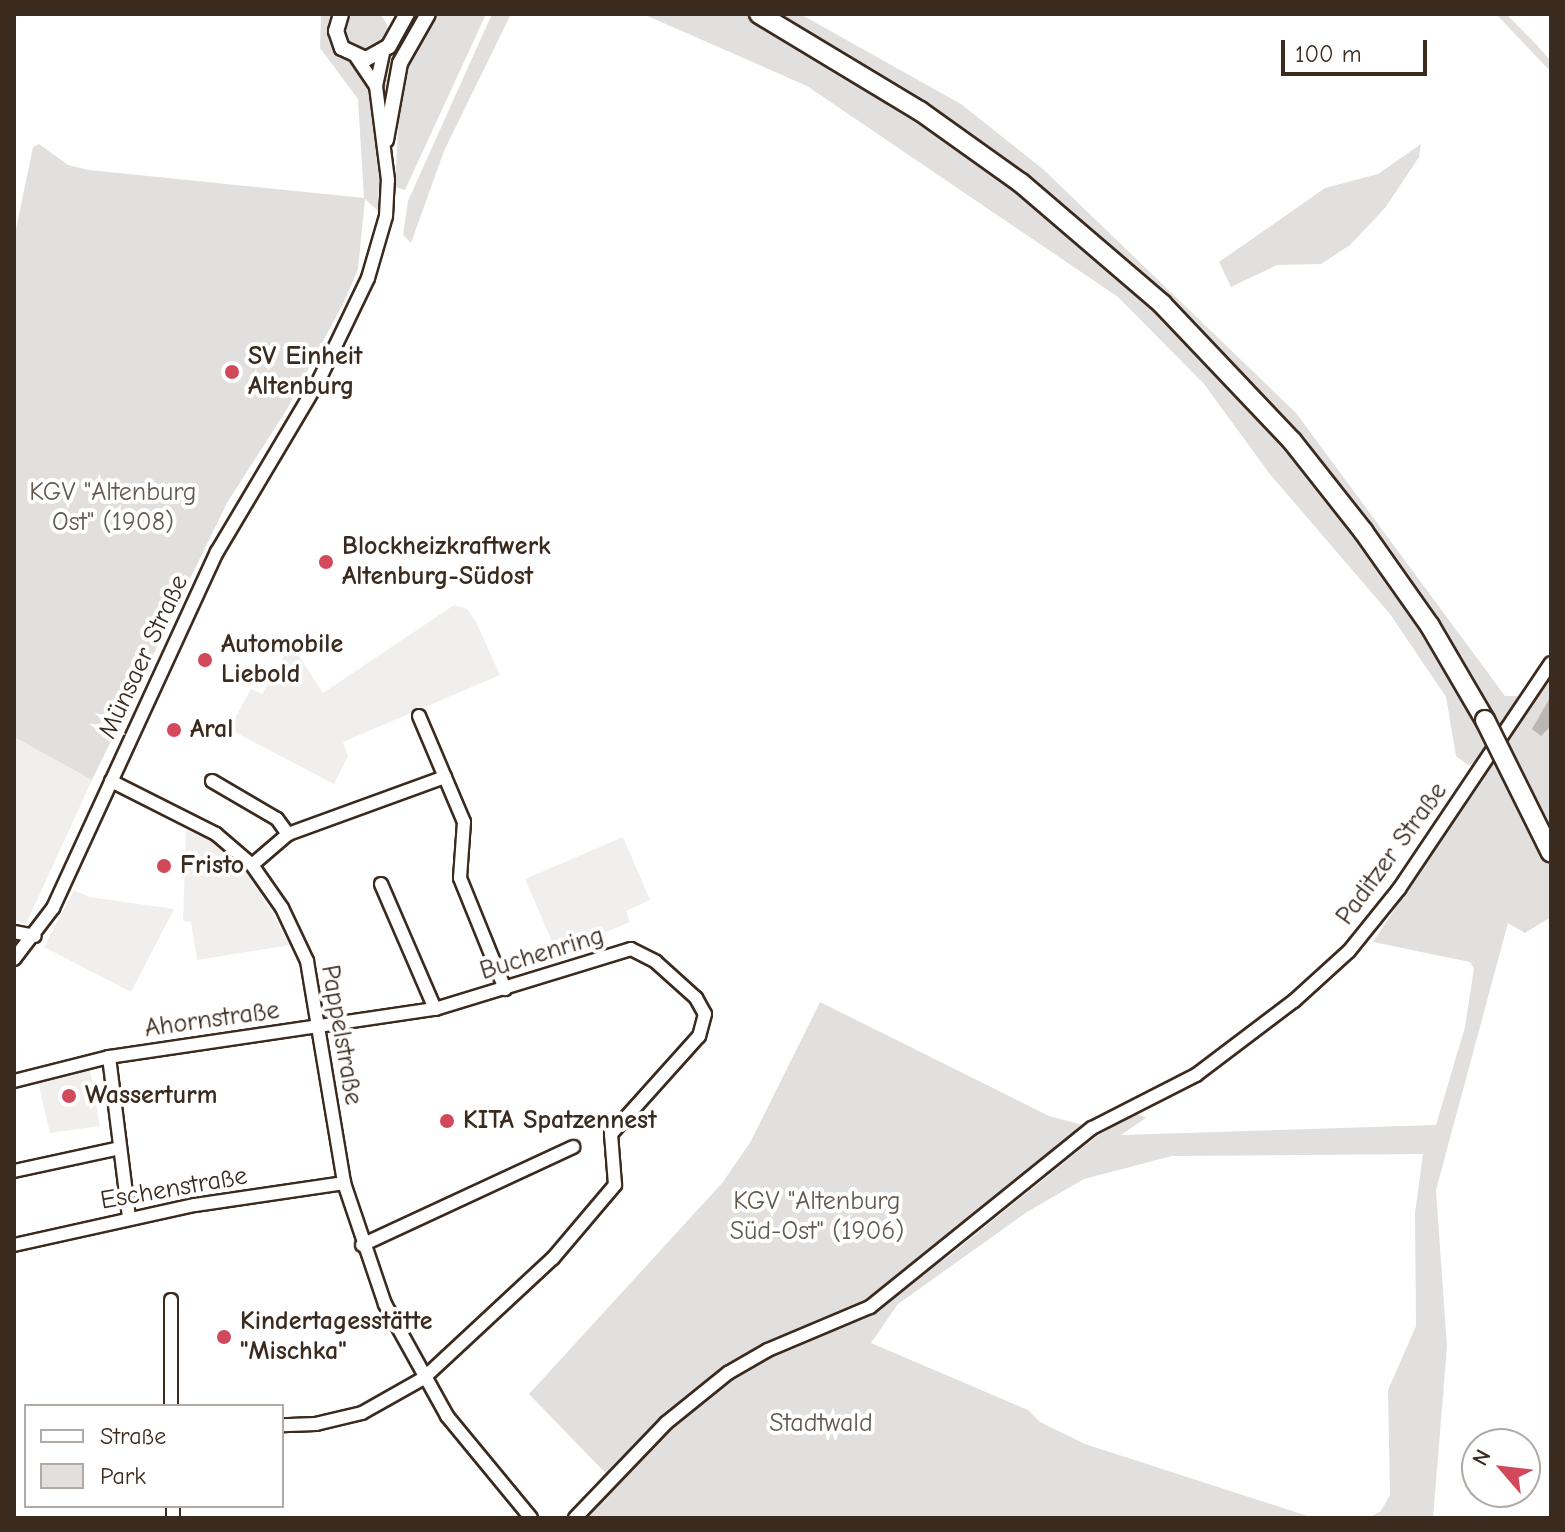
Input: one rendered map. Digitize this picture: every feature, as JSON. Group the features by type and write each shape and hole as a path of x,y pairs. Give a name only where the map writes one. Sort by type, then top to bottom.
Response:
{"highway":[{"path":"759,14 920,111 1008,174 1162,304 1292,441 1363,531 1430,626 1485,720 1551,853"}],"main road":[{"path":"341,14 338,40 357,58 383,53 407,14"},
{"path":"389,14 394,31"},
{"path":"386,140 400,63 428,14"}],"street":[{"name":"Münsaer Straße","path":"14,959 35,936 70,876 232,523 356,308 386,216 386,140 376,86 383,53"},
{"name":"Münsaer Straße","path":"357,58 376,86"},
{"name":"Paditzer Straße","path":"575,1518 666,1423 728,1373 768,1350 870,1307 1114,1115 1196,1075 1294,1001 1349,951 1399,889 1551,663"},
{"path":"419,716 464,822 460,878 505,989"},
{"path":"252,865 288,834 445,777"},
{"name":"Pappelstraße","path":"111,781 216,834 252,865 282,908 307,961 344,1183 362,1245 424,1378 447,1416 531,1518"},
{"path":"212,781 277,819 288,834"},
{"path":"381,884 435,1009"},
{"path":"14,932 35,936"},
{"name":"Buchenring","path":"320,1027 435,1009 631,949 656,962 705,1014 699,1036 611,1134 615,1185 553,1258 424,1378"},
{"name":"Ahornstraße","path":"14,1081 109,1057 320,1027"},
{"path":"109,1057 129,1218"},
{"path":"362,1245 573,1147"},
{"path":"14,1171 120,1148"},
{"name":"Eschenstraße","path":"14,1245 129,1218 344,1183"},
{"path":"171,1300 171,1404"},
{"path":"284,1425 316,1424 362,1413 424,1378"}],"shaded area":[{"path":"454,605 467,609 476,622 500,675 343,742 348,756 334,784 229,729 251,689 262,694 291,644 323,693"},
{"path":"1551,696 1551,726 1541,736 1532,729"},
{"path":"14,737 92,780 26,924 14,919"},
{"path":"186,830 209,838 250,875 290,945 197,960 191,922 183,921"},
{"path":"623,837 650,900 626,911 630,922 557,953 525,879"},
{"path":"74,890 89,897 174,909 131,992 44,947"},
{"path":"90,1070 100,1126 50,1133 38,1082"}],"green space":[{"path":"366,10 381,17 388,32 381,47 366,54 351,47 344,32 351,17"},
{"name":"KGV \"Altenburg Ost\" (1908)","path":"321,14 333,14 332,43 363,74 369,90 380,156 378,211 365,199 358,269 344,302 287,409 227,503 92,780 14,737 14,239 33,147 39,144 68,165 89,170 364,198 358,99 320,48"},
{"path":"412,14 421,14 401,46 383,95 386,58"},
{"path":"435,14 486,14 405,190 395,187 401,75"},
{"path":"492,14 511,14 444,151 411,243 403,235 408,201"},
{"path":"643,14 744,14 807,49 916,117 1016,189 1157,309 1286,446 1357,535 1424,630 1479,724 1488,748 1479,762 1468,765 1456,756 1446,697 1390,614 1269,473 1204,384 1118,297 807,86"},
{"path":"775,14 800,14 961,104 1044,170 1296,413 1505,696 1517,696 1519,702 1501,728 1298,436 1168,299 1025,177 925,105"},
{"path":"1496,14 1506,14 1534,42 1551,61 1551,72"},
{"path":"1421,144 1419,157 1385,208 1350,245 1321,264 1277,265 1231,287 1219,262 1325,188 1378,174"},
{"path":"1551,673 1551,917 1525,933 1508,923 1436,1190 1447,1347 1433,1518 1369,1518 1381,1511 1390,1495 1388,1390 1416,1326 1415,1213 1423,1154 1172,1156 1084,1179 1027,1212 898,1304 871,1343 1028,1410 1040,1422 1085,1444 1314,1518 584,1518 616,1484 529,1394 723,1182 751,1141 820,1002 1049,1116 1083,1125 919,1262 839,1318 836,1328 949,1256 1097,1136 1135,1113 1146,1118 1121,1135 1436,1125 1465,1027 1474,968 1470,962 1373,942"}],"place":[{"name":"SV Einheit Altenburg","path":"232,372"},
{"name":"Blockheizkraftwerk Altenburg-Südost","path":"326,562"},
{"name":"Automobile Liebold","path":"205,660"},
{"name":"Aral","path":"174,730"},
{"name":"Fristo","path":"164,866"},
{"name":"Wasserturm","path":"69,1096"},
{"name":"KITA Spatzennest","path":"447,1121"},
{"name":"Kindertagesstätte \"Mischka\"","path":"224,1337"}],"park label":[{"name":"KGV \"Altenburg Süd-Ost\" (1906)","path":"817,1217"},
{"name":"Stadtwald","path":"821,1424"}]}
